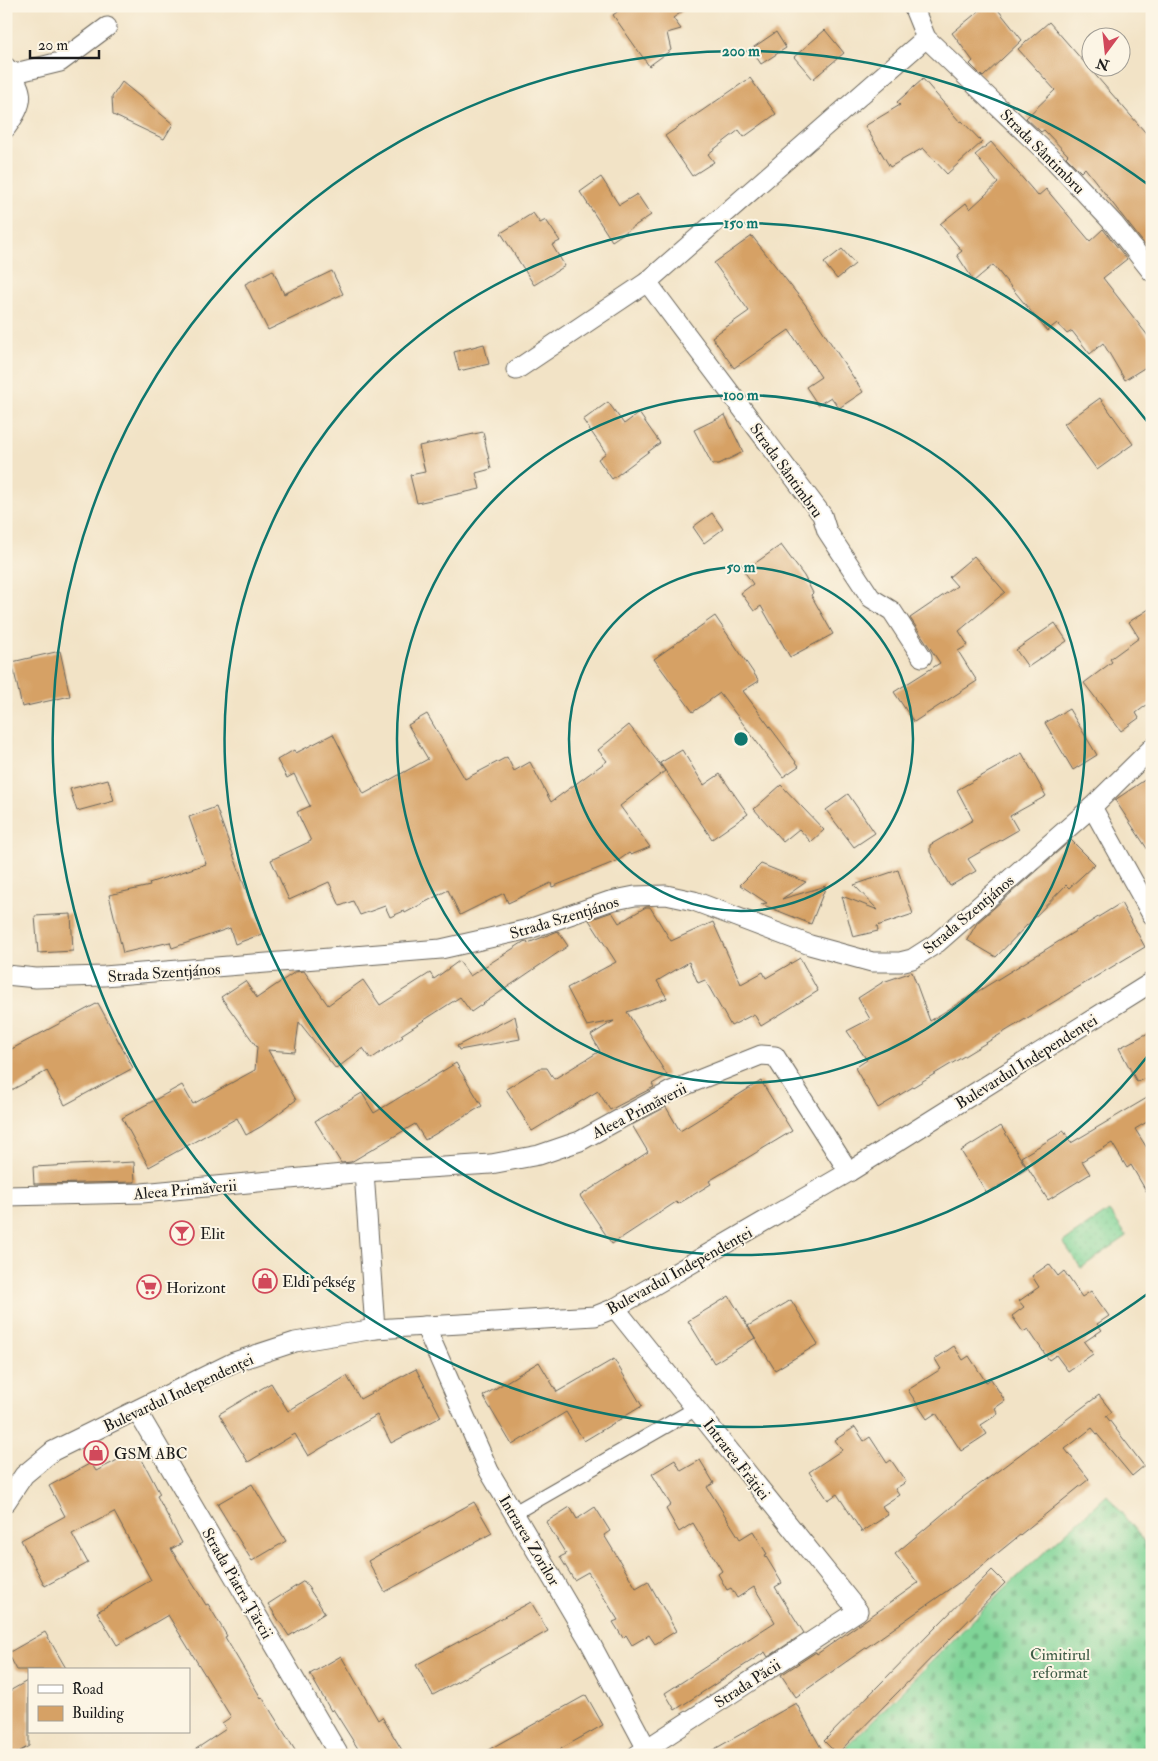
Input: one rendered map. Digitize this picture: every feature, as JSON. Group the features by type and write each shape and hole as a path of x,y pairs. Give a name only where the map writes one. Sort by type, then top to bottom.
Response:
{"street":[{"name":"Strada Sântimbru","path":"913,6 926,38 1055,161 1114,224 1152,272"},
{"path":"6,128 15,116 22,96 20,85 9,70 60,62 107,26"},
{"path":"516,370 647,282 926,38"},
{"name":"Strada Sântimbru","path":"647,282 822,514 827,531 871,598 892,611 922,657"},
{"name":"Strada Szentjános","path":"6,975 36,978 104,976 441,949 529,929 610,901 636,896 666,895 712,906 810,945 872,962 900,962 918,956 937,943 1092,807 1152,748"},
{"path":"1092,807 1152,915"},
{"name":"Bulevardul Independenței","path":"6,1502 24,1475 53,1451 234,1362 295,1342 375,1330 587,1317 615,1308 849,1172 1152,982"},
{"name":"Aleea Primăverii","path":"6,1196 142,1193 364,1172 491,1164 539,1155 580,1141 671,1091 761,1055 769,1054 776,1056 849,1172"},
{"path":"364,1172 375,1330"},
{"name":"Intrarea Frăției","path":"615,1308 858,1611"},
{"name":"Intrarea Zorilor","path":"425,1326 489,1471 591,1644 642,1752"},
{"path":"514,1513 697,1408"},
{"name":"Strada Piatra Țărcii","path":"136,1411 339,1755"},
{"name":"Strada Păcii","path":"642,1752 858,1611"}],"green space":[{"path":"1109,1211 1127,1236 1081,1268 1063,1242"},
{"name":"Cimitirul reformat","path":"1107,1495 1152,1551 1152,1755 838,1755 1002,1591"}],"building":[{"path":"625,6 690,6 673,18 681,29 667,33 671,50 649,66 613,15"},
{"path":"985,6 995,6 1022,40 983,77 970,64 973,61 952,33"},
{"path":"1049,22 1080,58 1080,78 1098,78 1152,140 1152,254 1085,168 1081,172 1044,130 1041,132 1026,118 1055,90 1018,49"},
{"path":"825,30 844,53 813,79 794,57"},
{"path":"776,32 786,48 761,64 751,49"},
{"path":"750,78 776,114 744,137 739,130 708,154 714,162 692,176 665,136"},
{"path":"923,79 960,122 962,121 982,142 947,174 923,148 890,167 865,126 900,105 897,102"},
{"path":"122,82 173,124 164,139 113,115 112,97"},
{"path":"991,142 1038,196 1046,189 1090,241 1103,229 1127,259 1103,278 1152,341 1152,363 1125,380 1103,343 1090,354 1072,331 1067,334 1057,323 1047,331 993,265 974,281 957,255 962,251 940,224 966,203 970,209 998,183 975,155"},
{"path":"601,177 619,205 637,194 651,215 612,241 580,192"},
{"path":"533,213 540,223 546,220 560,241 552,245 565,266 534,285 501,233"},
{"path":"752,236 805,304 863,392 839,408 831,397 818,405 806,387 821,377 789,330 734,368 712,337 749,311 714,263"},
{"path":"842,249 855,264 837,279 824,263"},
{"path":"273,270 284,294 332,271 343,294 268,330 245,284"},
{"path":"484,344 489,364 459,371 454,352"},
{"path":"1100,398 1133,444 1097,470 1064,424"},
{"path":"608,402 624,424 639,413 660,443 612,479 598,459 606,453 583,420"},
{"path":"725,415 743,452 719,464 712,464 694,430"},
{"path":"483,432 491,469 476,473 480,489 417,503 410,475 425,472 419,446"},
{"path":"712,513 723,529 704,543 693,527"},
{"path":"781,545 804,576 813,593 811,595 833,634 790,657 761,606 754,611 741,593 753,584 744,571"},
{"path":"974,556 1005,592 959,631 968,645 958,651 977,681 914,722 894,692 940,663 910,618 957,586 949,577"},
{"path":"1152,607 1152,701 1136,713 1139,718 1121,731 1084,683 1112,662 1110,659 1139,638 1129,622"},
{"path":"715,616 759,681 743,691 799,766 783,777 720,693 693,712 654,659"},
{"path":"1055,623 1067,641 1028,667 1016,650"},
{"path":"60,651 70,696 22,707 12,662"},
{"path":"1069,709 1097,755 1073,770 1045,723"},
{"path":"427,714 465,779 507,757 514,771 530,762 551,802 607,761 598,750 629,725 665,771 620,806 650,847 631,855 629,853 619,860 552,887 551,883 508,903 504,893 460,915 448,890 405,913 404,911 390,917 385,906 360,915 353,901 340,906 329,882 289,900 271,860 311,841 297,812 310,806 294,774 287,778 277,760 294,750 296,753 333,734 364,794 428,759 408,725"},
{"path":"682,750 704,785 720,774 748,814 712,839 660,763"},
{"path":"1022,753 1046,796 1010,816 1018,830 968,859 976,871 950,886 930,852 930,845 973,820 957,790"},
{"path":"1152,775 1152,856 1115,800"},
{"path":"108,779 114,801 77,811 70,789"},
{"path":"781,785 824,830 811,842 799,829 783,842 754,809"},
{"path":"848,794 875,833 854,847 826,810"},
{"path":"216,807 262,934 235,944 230,928 172,948 170,942 123,953 109,895 150,886 149,883 206,864 189,817"},
{"path":"1071,840 1095,864 1069,888 1066,885 996,957 967,940 977,923"},
{"path":"761,864 806,882 782,899 826,886 811,924 761,904 767,903 740,885"},
{"path":"898,870 913,914 877,926 878,931 853,937 842,896 878,910 854,885"},
{"path":"1121,903 1145,947 878,1108 855,1068 867,1060 847,1031 870,1019 858,998 883,982 912,972 930,1021"},
{"path":"646,907 650,907 671,941 713,922 741,984 763,972 766,978 800,958 818,991 761,1026 754,1014 731,1026 705,980 698,983 689,962 657,981 667,998 627,1012 667,1075 652,1084 654,1087 610,1110 598,1091 532,1131 506,1089 540,1068 547,1068 554,1079 600,1051 591,1035 614,1021 587,1026 567,988 616,962 589,920 612,912 619,923"},
{"path":"71,914 73,951 38,953 35,916"},
{"path":"558,931 568,946 471,1012 460,997 401,1035 403,1037 371,1059 363,1048 336,1069 299,1022 295,1052 268,1050 296,1100 262,1126 246,1135 237,1118 149,1167 122,1118 182,1085 193,1104 255,1070 257,1047 221,997 245,981 257,998 295,972 304,971 328,1005 363,980 380,1005 430,973 434,979 459,961 470,976 525,941 528,943"},
{"path":"98,1003 133,1068 65,1105 47,1071 6,1093 6,1052"},
{"path":"515,1016 520,1039 459,1050 457,1046"},
{"path":"1152,1031 1152,1075 1137,1082 1119,1048"},
{"path":"456,1063 482,1106 425,1140 415,1124 351,1162 341,1163 315,1121 362,1093 374,1113"},
{"path":"761,1081 792,1131 709,1181 711,1184 678,1204 676,1202 612,1244 580,1196 648,1152 632,1125 666,1107 680,1131"},
{"path":"1152,1095 1152,1119 1135,1129 1152,1156 1152,1201 1131,1165 1127,1168 1112,1143 1082,1161 1090,1174 1048,1200 1021,1157 1064,1131 1071,1143"},
{"path":"1001,1126 1027,1169 987,1193 961,1151"},
{"path":"134,1162 135,1182 34,1184 33,1167"},
{"path":"1049,1264 1058,1276 1064,1271 1082,1297 1091,1291 1109,1316 1097,1324 1102,1330 1084,1342 1093,1354 1068,1371 1056,1355 1049,1360 1028,1329 1023,1332 1012,1316 1024,1307 1019,1301 1039,1287 1032,1276"},
{"path":"729,1296 755,1338 714,1363 688,1321"},
{"path":"791,1300 818,1344 775,1370 748,1326"},
{"path":"954,1346 963,1360 969,1356 986,1382 991,1379 1005,1401 995,1408 998,1414 981,1425 987,1434 961,1451 936,1413 927,1419 908,1390 941,1369 935,1359"},
{"path":"614,1359 642,1406 584,1441 566,1412 512,1445 483,1396 539,1362 557,1392"},
{"path":"416,1369 441,1417 391,1443 377,1415 308,1456 295,1434 248,1462 219,1414 271,1383 288,1411 347,1376 360,1399"},
{"path":"1099,1395 1112,1412 1106,1416 1144,1466 1132,1476 1092,1428 1065,1449 1089,1479 978,1569 796,1697 781,1675 816,1652 817,1654 918,1583 895,1554 962,1498"},
{"path":"855,1427 864,1441 870,1437 887,1463 891,1460 906,1482 895,1489 899,1495 882,1506 888,1515 862,1532 837,1494 828,1500 809,1472 842,1450 835,1440"},
{"path":"137,1450 160,1494 157,1496 182,1543 171,1549 206,1605 208,1604 261,1698 298,1755 187,1755 226,1729 222,1723 231,1717 168,1615 117,1645 97,1612 151,1580 114,1512 72,1534 88,1563 45,1586 21,1540 65,1516 49,1486 91,1463 96,1471"},
{"path":"675,1460 681,1471 700,1460 714,1483 707,1487 740,1539 753,1531 782,1583 775,1587 804,1633 768,1657 765,1652 675,1710 665,1693 775,1622 754,1587 737,1598 731,1588 727,1590 718,1574 722,1571 693,1523 679,1532 666,1509 671,1505 652,1474"},
{"path":"252,1484 286,1541 252,1561 217,1504"},
{"path":"474,1502 492,1533 385,1592 368,1561"},
{"path":"570,1507 577,1519 595,1507 610,1531 604,1535 636,1588 648,1581 676,1631 655,1644 649,1635 632,1645 626,1635 623,1638 613,1622 618,1620 588,1572 574,1580 560,1557 566,1554 546,1522"},
{"path":"992,1570 1005,1583 837,1754 824,1741"},
{"path":"304,1581 325,1613 289,1636 268,1604"},
{"path":"531,1602 548,1631 433,1695 416,1665"},
{"path":"45,1632 66,1668 28,1668 28,1670 17,1670 8,1653"},
{"path":"341,1656 378,1720 382,1717 405,1755 362,1755 333,1709 331,1711 310,1674"},
{"path":"28,1681 29,1746 13,1755 6,1755 6,1693"},
{"path":"586,1695 603,1725 550,1755 479,1755"},
{"path":"796,1703 825,1755 704,1755"}],"place":[{"name":"Elit","path":"182,1233"},
{"name":"Eldi pékség","path":"265,1281"},
{"name":"Horizont","path":"149,1287"},
{"name":"GSM ABC","path":"96,1453"}]}
